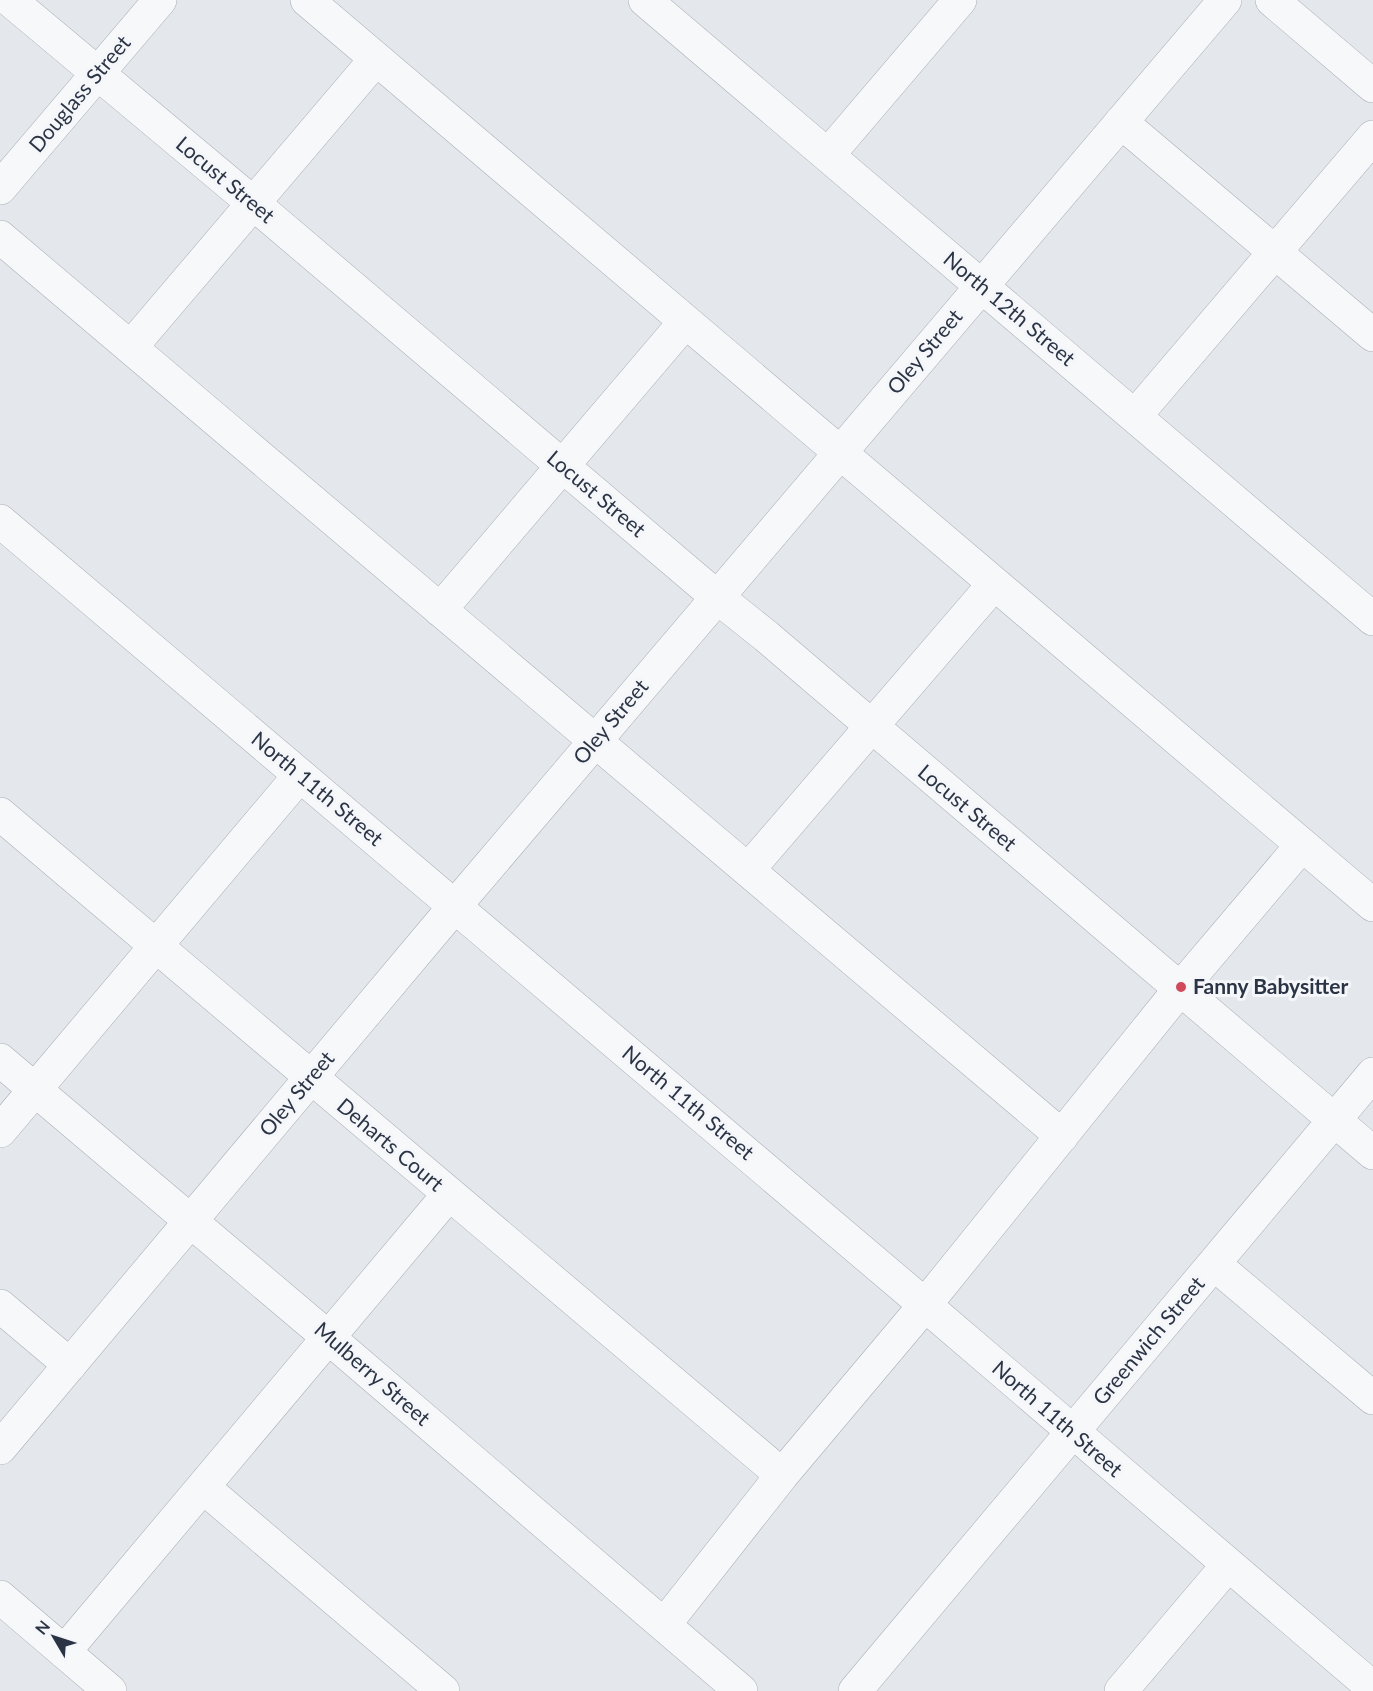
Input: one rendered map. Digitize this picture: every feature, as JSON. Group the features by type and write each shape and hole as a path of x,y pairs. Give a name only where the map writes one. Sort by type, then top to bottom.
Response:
{"street":[{"name":"Locust Street","path":"10,0 253,203 1373,1153"},
{"name":"Douglass Street","path":"0,188 160,0"},
{"path":"307,0 1373,905"},
{"name":"North 12th Street","path":"645,0 1373,619"},
{"path":"828,155 960,0"},
{"name":"Oley Street","path":"0,1448 455,906 1225,0"},
{"path":"1272,0 1373,86"},
{"path":"131,347 376,59"},
{"path":"1121,122 1373,335"},
{"path":"1135,416 1373,137"},
{"path":"0,237 1062,1136"},
{"path":"440,610 685,322"},
{"name":"North 11th Street","path":"0,521 1373,1688"},
{"path":"748,870 994,584"},
{"path":"0,1131 300,775"},
{"name":"Deharts Court","path":"0,814 782,1475"},
{"path":"664,1625 782,1475 925,1305 1180,989 1302,845"},
{"name":"Mulberry Street","path":"0,1060 741,1691"},
{"name":"Greenwich Street","path":"855,1691 1373,1074"},
{"path":"64,1652 449,1194"},
{"path":"1214,1264 1371,1394"},
{"path":"0,1306 70,1365"},
{"path":"204,1487 443,1691"},
{"path":"1121,1691 1228,1565"},
{"path":"0,1597 110,1691"}],"place":[{"name":"Fanny Babysitter","path":"1181,987"}]}
